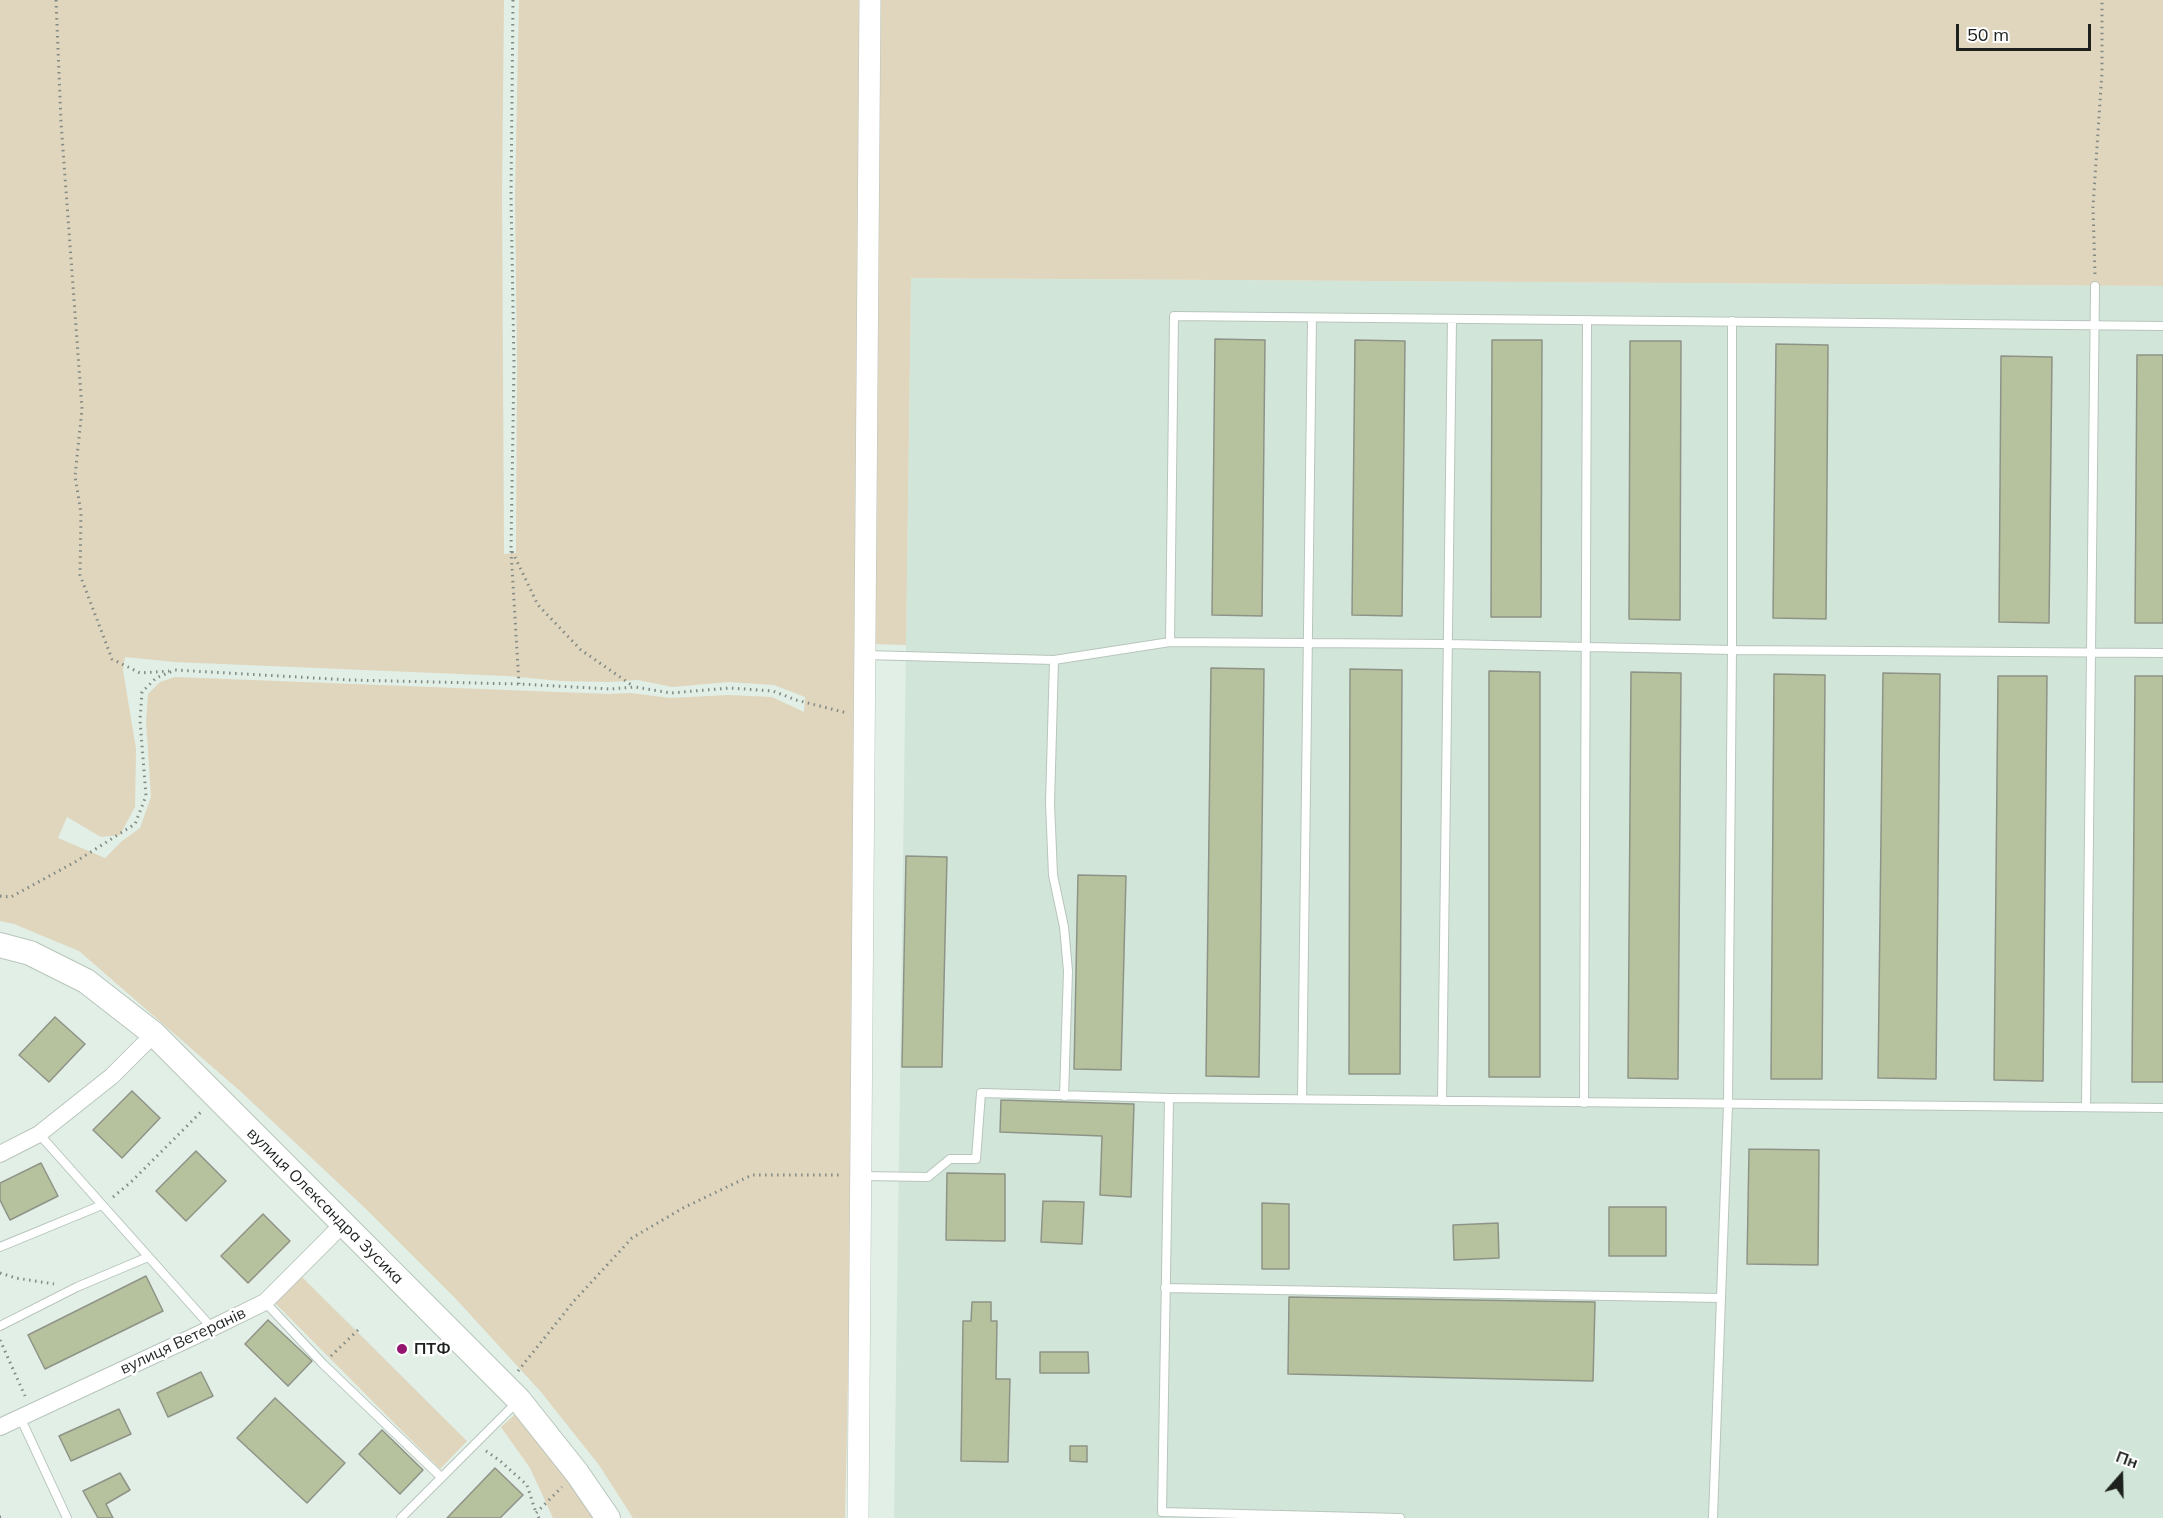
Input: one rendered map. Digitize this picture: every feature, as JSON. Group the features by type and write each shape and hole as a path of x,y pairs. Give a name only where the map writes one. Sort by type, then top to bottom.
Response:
{"main road":[{"name":"вулиця Олександра Зусика","path":"0,945 30,953 86,981 154,1034 513,1393 577,1473 608,1518"}],"street":[{"path":"858,1518 870,0"},
{"path":"0,1154 39,1134 112,1076 154,1034"},
{"name":"вулиця Ветеранів","path":"0,1427 212,1329 265,1302 343,1224"}],"lane":[{"path":"2086,1107 2095,286"},
{"path":"1170,642 1174,316 2163,326"},
{"path":"1302,1100 1312,318"},
{"path":"1442,1101 1452,319"},
{"path":"1584,1103 1587,320"},
{"path":"1713,1518 1728,1105 1732,321"},
{"path":"866,655 1054,660 1170,642 2163,653"},
{"path":"1054,660 1050,802 1053,875 1064,927 1068,971 1064,1096"},
{"path":"862,1176 928,1177 950,1159 976,1159 981,1093 1302,1100 2163,1108"},
{"path":"1169,1098 1161,1512 1400,1518"},
{"path":"39,1134 212,1329"},
{"path":"0,1247 102,1205"},
{"path":"0,1326 77,1287 148,1257"},
{"path":"1165,1288 1721,1298"},
{"path":"265,1302 323,1364 441,1477"},
{"path":"401,1518 475,1444 513,1393"},
{"path":"26,1414 67,1518"}],"path":[{"path":"56,0 61,122 82,409 75,476 81,513 80,575 112,659 140,673 175,670 350,680 519,684 610,689 635,687 671,693 729,688 773,691 796,700 865,717"},
{"path":"513,0 511,196 514,363 511,549 519,684"},
{"path":"2095,286 2093,207 2102,72 2102,0"},
{"path":"511,549 538,605 581,650 635,687"},
{"path":"0,896 11,897 75,862 135,824 146,796 140,720 142,692 156,678 175,670"},
{"path":"102,1205 131,1182 216,1097"},
{"path":"513,1393 574,1301 632,1238 683,1208 752,1175 862,1176"},
{"path":"0,1273 16,1278 77,1287"},
{"path":"323,1364 359,1329"},
{"path":"0,1340 26,1414"},
{"path":"475,1444 499,1460 527,1485 539,1518"},
{"path":"536,1512 577,1473"}],"shaded area":[{"path":"0,0 504,0 502,195 504,554 516,553 515,196 519,0 865,0 855,1058 845,1518 633,1518 599,1465 541,1392 456,1299 365,1208 239,1090 79,951 14,924 0,921","holes":["125,657 174,662 507,676 561,681 638,680 672,687 729,682 774,685 805,697 804,712 772,697 728,695 670,698 631,693 175,677 160,682 148,694 146,721 151,797 140,828 122,841 105,858 58,838 67,817 101,837 120,835 135,807 136,749 123,670"]},
{"path":"878,0 2163,0 2163,286 911,278 906,645 873,644"},
{"path":"911,278 2163,286 2163,1518 894,1518"},
{"path":"299,1274 467,1441 440,1469 272,1300"},
{"path":"520,1410 597,1518 553,1518 530,1468 501,1427"}],"building":[{"path":"1215,339 1265,340 1262,616 1212,615"},
{"path":"1355,340 1405,341 1402,616 1352,615"},
{"path":"1492,340 1542,340 1541,617 1491,617"},
{"path":"1630,341 1681,341 1680,620 1629,619"},
{"path":"1776,344 1828,345 1826,619 1773,618"},
{"path":"2137,355 2163,355 2163,623 2135,623"},
{"path":"2001,356 2052,357 2049,623 1999,622"},
{"path":"1211,668 1264,669 1259,1077 1206,1076"},
{"path":"1350,669 1402,670 1400,1074 1349,1074"},
{"path":"1489,671 1540,672 1540,1077 1489,1077"},
{"path":"1631,672 1681,673 1678,1079 1628,1078"},
{"path":"1883,673 1940,674 1936,1079 1878,1078"},
{"path":"1774,674 1825,675 1822,1079 1771,1079"},
{"path":"1998,676 2047,676 2043,1081 1994,1080"},
{"path":"2135,676 2163,676 2163,1082 2132,1082"},
{"path":"906,856 947,857 942,1067 902,1067"},
{"path":"1078,875 1126,876 1121,1070 1074,1069"},
{"path":"55,1017 85,1044 49,1082 19,1055"},
{"path":"132,1091 160,1118 122,1158 93,1130"},
{"path":"1001,1100 1134,1104 1131,1197 1100,1195 1102,1136 1000,1132"},
{"path":"1749,1149 1819,1150 1818,1265 1747,1264"},
{"path":"196,1151 226,1181 186,1221 156,1191"},
{"path":"41,1163 58,1196 10,1220 0,1200 0,1183"},
{"path":"947,1173 1005,1174 1005,1241 946,1240"},
{"path":"1043,1201 1084,1202 1082,1244 1041,1242"},
{"path":"1262,1203 1289,1204 1289,1269 1262,1269"},
{"path":"1609,1207 1666,1207 1666,1256 1609,1256"},
{"path":"263,1214 290,1241 248,1283 221,1256"},
{"path":"1498,1223 1499,1258 1454,1260 1453,1225"},
{"path":"146,1276 163,1311 45,1369 28,1335"},
{"path":"1289,1297 1595,1302 1593,1381 1288,1374"},
{"path":"972,1302 991,1302 991,1321 997,1321 996,1379 1010,1379 1008,1462 961,1461 963,1321 971,1321"},
{"path":"268,1320 312,1361 288,1386 245,1344"},
{"path":"1040,1352 1088,1352 1089,1373 1040,1373"},
{"path":"201,1372 213,1396 168,1417 157,1393"},
{"path":"275,1398 345,1463 307,1503 237,1438"},
{"path":"119,1409 131,1434 71,1461 59,1436"},
{"path":"382,1430 423,1470 400,1494 359,1454"},
{"path":"1070,1446 1087,1446 1087,1462 1070,1461"},
{"path":"495,1468 523,1495 500,1518 447,1518"},
{"path":"120,1473 130,1490 106,1504 113,1518 98,1518 83,1491"}],"place":[{"name":"ПТФ","path":"402,1349"}]}
